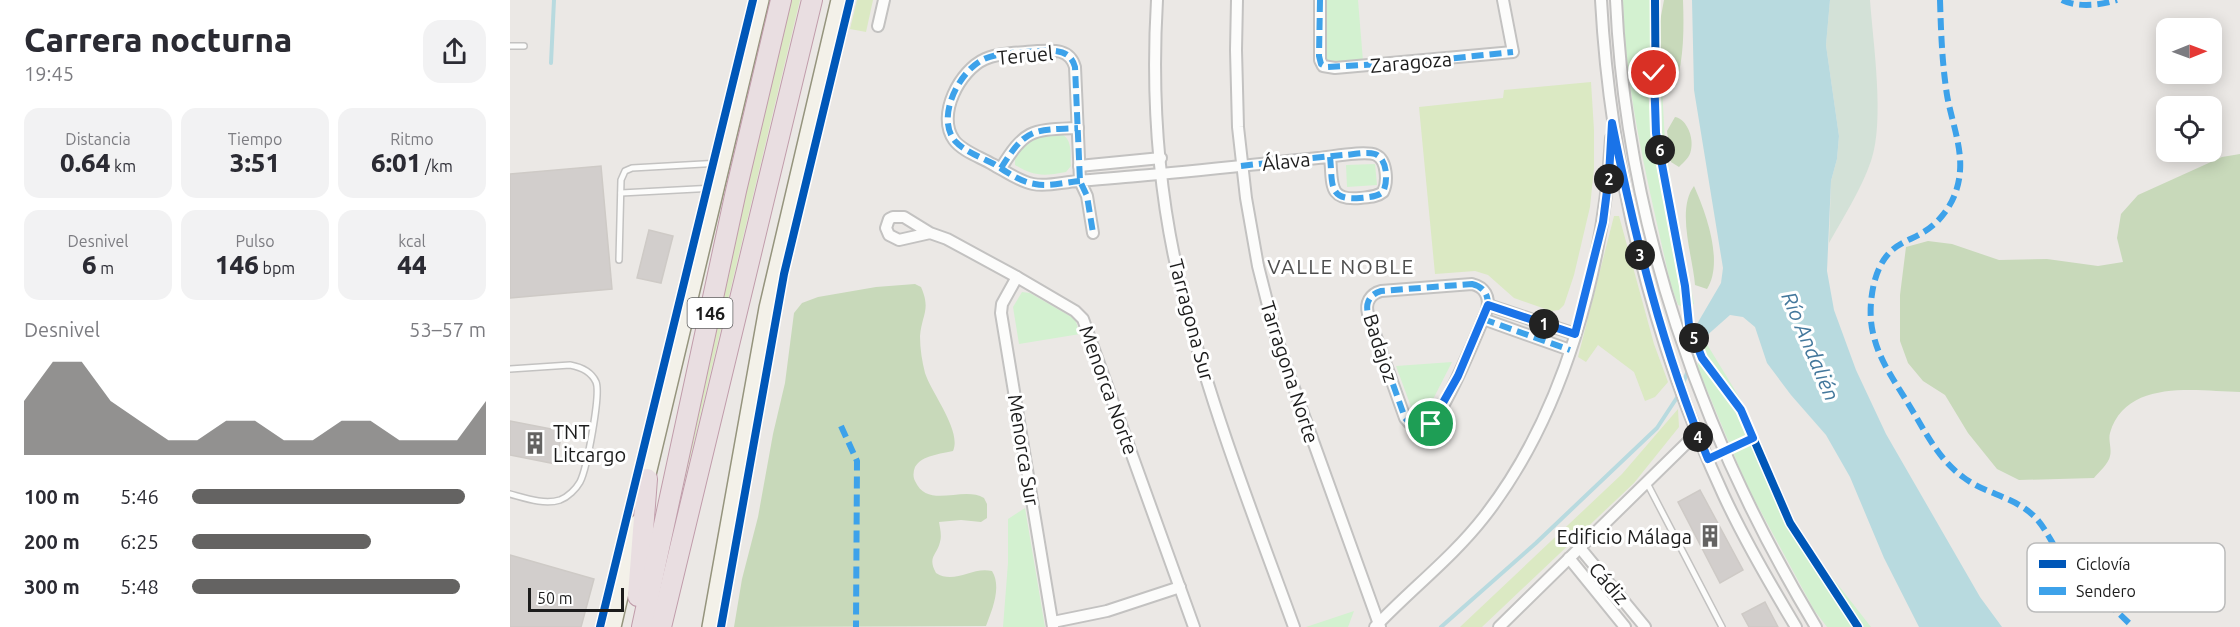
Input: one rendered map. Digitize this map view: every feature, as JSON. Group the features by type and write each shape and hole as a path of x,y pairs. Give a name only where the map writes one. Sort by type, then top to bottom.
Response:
{"highway":[{"name":"146","path":"642,627 736,191 781,0"},
{"name":"146","path":"661,627 812,0"},
{"path":"634,627 647,479"}],"main road":[{"path":"613,627 761,0"},
{"path":"710,627 767,308 839,0"}],"street":[{"path":"878,26 884,0"},
{"name":"Tarragona Sur","path":"1157,0 1156,90 1162,174 1174,256 1194,336 1219,417 1294,627"},
{"name":"Tarragona Norte","path":"1237,0 1236,89 1241,166 1251,231 1275,333 1378,626"},
{"name":"Zaragoza","path":"1320,0 1320,60 1323,66 1335,68 1512,52 1503,0"},
{"path":"1600,0 1612,123 1638,248 1674,369 1697,433 1739,525 1796,627"},
{"path":"1616,0 1621,77 1637,174 1657,261 1683,347 1710,421 1746,501 1816,627"},
{"name":"Teruel","path":"1093,233 1087,196 1080,181 1075,67 1069,55 1052,50 1000,55 982,60 967,73 951,101 948,125 952,136 960,145 1018,178 1034,184 1080,181 1162,174"},
{"path":"1378,626 1464,540 1499,496 1527,452 1542,422 1556,391 1575,334 1603,222 1612,123"},
{"path":"1001,168 1015,145 1029,134 1044,130 1078,128"},
{"name":"Álava","path":"1162,174 1369,153 1379,156 1384,165 1386,183 1383,192 1371,197 1346,199 1340,197 1335,191 1330,157"},
{"path":"1079,166 1161,158"},
{"name":"Menorca Norte","path":"930,233 947,239 1017,277 1075,311 1086,324 1194,627"},
{"name":"Menorca Sur","path":"1017,277 1002,304 1001,313 1053,624"},
{"name":"Badajoz","path":"1472,284 1486,292 1488,305 1458,376 1434,421 1422,429 1410,425 1405,418 1368,314 1369,300 1381,291 1472,284"},
{"path":"1488,305 1575,334"},
{"path":"1483,318 1570,350"},
{"path":"1499,627 1710,421"},
{"name":"Cádiz","path":"1569,558 1627,627 1642,623 1580,548"},
{"path":"1053,624 1107,611 1180,587"}],"lane":[{"path":"510,46 524,46"},
{"path":"619,260 622,175 632,168 722,163"},
{"path":"621,193 716,188"},
{"path":"510,369 570,365 579,367 592,376 598,392 584,471 576,488 560,499 550,502 510,494"},
{"path":"1647,483 1722,627"}],"green space":[{"path":"790,0 800,0 674,525 760,127"},
{"path":"857,0 873,0 866,32 850,29"},
{"path":"1325,0 1358,0 1363,61 1333,64 1324,60"},
{"path":"1623,0 1657,0 1665,141 1694,304 1684,307 1678,305 1670,282 1633,107"},
{"path":"1664,0 1683,0 1683,22 1682,53 1676,85 1664,87 1650,57 1658,32"},
{"path":"1591,82 1594,168 1590,207 1574,275 1564,305 1559,310 1551,311 1514,298 1488,275 1475,271 1435,274 1419,107 1503,98 1504,90"},
{"path":"1675,117 1686,125 1692,145 1689,155 1679,167 1671,162 1667,131"},
{"path":"1062,134 1068,140 1070,148 1071,166 1066,172 1040,174 1028,172 1015,165 1015,156 1030,140 1040,136"},
{"path":"2240,154 2240,392 2184,390 2147,396 2131,403 2118,415 2110,433 2109,459 2094,478 2019,480 1997,469 1968,433 1945,395 1923,381 1908,363 1900,341 1900,295 1906,247 1928,241 1952,244 1999,260 2047,259 2098,266 2123,262 2117,238 2121,214 2138,195 2211,162 2222,162 2222,157"},
{"path":"1375,164 1377,185 1347,187 1346,165"},
{"path":"1694,186 1708,223 1714,252 1712,278 1707,289 1695,285 1687,234 1686,208"},
{"path":"1614,216 1619,216 1654,344 1668,382 1655,397 1645,401 1634,372 1598,345 1586,362 1578,357"},
{"path":"915,284 921,287 925,301 920,336 925,373 950,423 955,443 953,451 932,456 918,463 914,469 914,478 921,490 928,494 937,496 976,495 984,498 987,504 987,518 981,522 961,520 939,522 941,540 932,563 936,573 950,577 977,571 992,571 996,591 986,626 734,627 742,579 758,517 785,383 794,313 802,303 818,297 876,287"},
{"path":"1022,292 1030,293 1075,319 1080,334 1019,344 1013,307"},
{"path":"1705,341 1744,405 1795,523 1828,572 1871,627 1827,627 1814,610 1747,486 1697,366"},
{"path":"1452,362 1425,415 1417,415 1413,412 1396,366"},
{"path":"1678,409 1679,427 1634,483 1482,627 1460,627 1622,474"},
{"path":"1025,508 1045,627 1003,627 1008,563 1008,519"},
{"path":"1354,611 1348,627 1306,627"}],"shaded area":[{"path":"1830,0 1870,0 1878,104 1875,144 1871,161 1857,193 1829,243 1831,181 1837,159 1839,136 1826,45"}],"water":[{"name":"Río Andalién","path":"1692,0 1830,0 1826,45 1839,136 1837,159 1831,181 1827,271 1834,310 1856,370 1886,434 1980,597 2002,627 1919,627 1884,558 1850,477 1826,435 1767,363 1755,327 1743,317 1730,315 1704,338 1697,324 1721,283 1723,268 1694,90"}],"building":[{"path":"601,166 612,289 510,298 510,174"},
{"path":"649,230 673,236 661,283 637,278"},
{"name":"TNT Litcargo","path":"510,421 562,431 556,464 510,455"},
{"name":"Edificio Málaga","path":"1700,490 1743,570 1720,583 1678,502"},
{"path":"510,555 594,579 581,627 510,627"},
{"path":"1765,602 1778,627 1749,627 1742,614"}],"waterway":[{"path":"551,63 554,0"},
{"path":"1692,361 1704,332"},
{"path":"1682,386 1689,368"},
{"path":"1441,627 1536,543 1657,428 1680,393"}],"marked path":[{"path":"1320,0 1319,56 1321,64 1327,67 1418,62 1513,52"},
{"path":"1940,0 1945,83 1960,162 1958,183 1955,195 1942,216 1922,233 1895,248 1880,267 1872,297 1872,331 1884,364 1946,462 1972,483 2026,509 2044,528 2053,543"},
{"path":"2062,0 2068,3 2090,5 2117,0"},
{"path":"1080,181 1046,185 1029,183 968,151 955,141 948,120 949,107 959,83 975,65 997,55 1044,51 1061,52 1073,61 1080,181 1087,196 1093,233"},
{"path":"1001,168 1024,138 1050,129 1078,128"},
{"path":"1241,166 1318,157 1371,153 1379,157 1385,166 1386,183 1383,192 1367,197 1342,197 1337,193 1332,182 1330,157"},
{"path":"1472,284 1486,293 1487,310 1460,373 1434,420 1427,427 1413,427 1405,418 1368,314 1368,303 1374,294 1381,291 1472,284"},
{"path":"1488,305 1575,334"},
{"path":"1483,319 1570,350"},
{"path":"841,426 857,461 856,627"},
{"path":"2118,612 2133,627"}],"cycle path":[{"path":"600,627 753,0"},
{"path":"721,627 784,274 850,0"},
{"path":"1655,0 1656,133 1685,286 1689,325 1702,358 1741,410 1790,523 1858,627"}],"place":[{"name":"TNT Litcargo","path":"535,443"},
{"name":"Edificio Málaga","path":"1710,536"}],"district":[{"name":"VALLE NOBLE","path":"1341,266"}],"route":[{"path":"1431,424 1458,376 1488,305 1575,334 1603,222 1612,123 1638,248 1674,369 1708,459 1753,438 1734,399 1702,358 1689,325 1685,286 1656,133 1654,73"}]}
